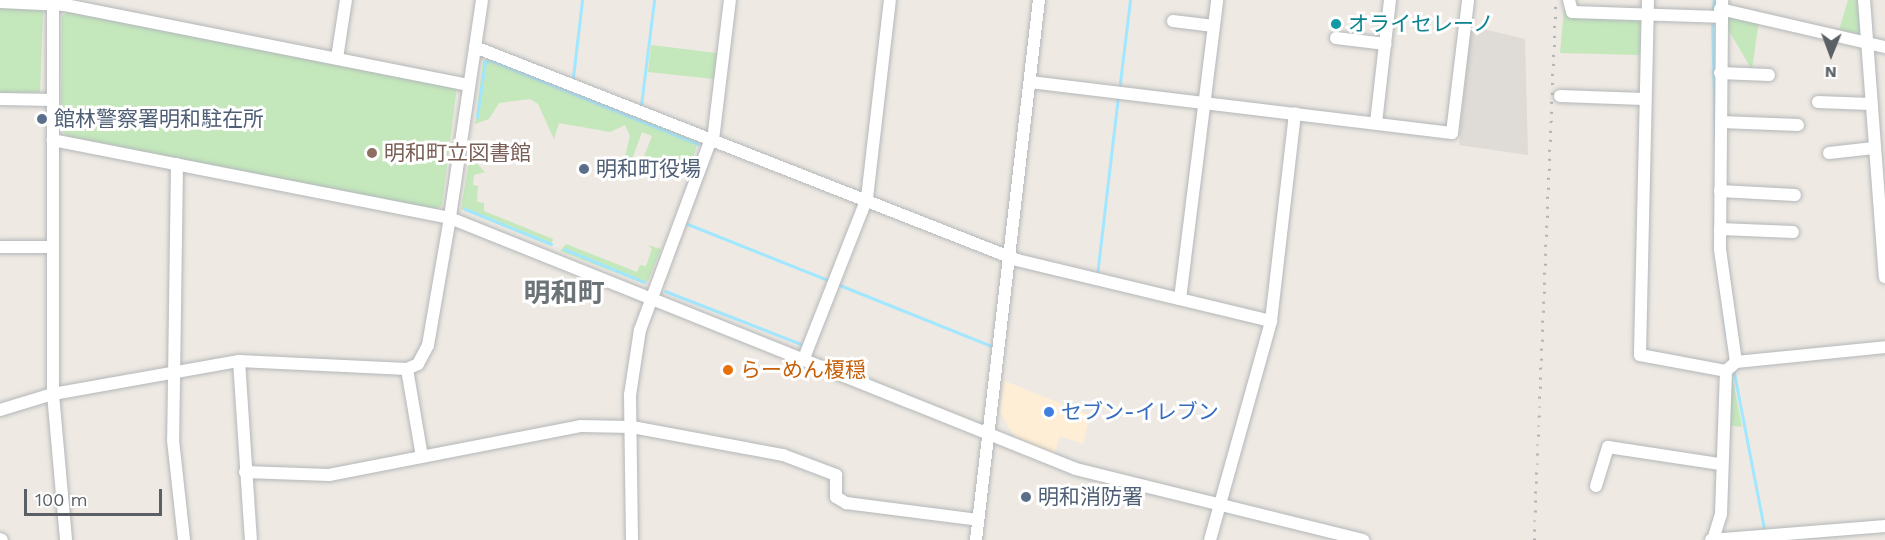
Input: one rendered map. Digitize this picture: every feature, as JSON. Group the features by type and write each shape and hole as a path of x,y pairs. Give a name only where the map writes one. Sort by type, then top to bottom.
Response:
{"street":[{"path":"337,58 346,0"},
{"path":"0,410 53,394 238,361 407,369 418,364 428,345 450,218 482,0"},
{"path":"632,540 632,377 650,295 712,140 730,0"},
{"path":"804,358 867,198 890,0"},
{"path":"976,540 1039,0"},
{"path":"1180,299 1217,0"},
{"path":"1376,123 1390,0"},
{"path":"1030,82 1452,133 1468,0"},
{"path":"1569,0 1572,12 1646,15 1721,9 1885,47"},
{"path":"1648,0 1640,356 1726,371"},
{"path":"1864,0 1885,277"},
{"path":"0,2 53,2 469,85"},
{"path":"53,2 53,394 66,540"},
{"path":"1721,9 1720,229 1736,362"},
{"path":"1173,21 1214,26"},
{"path":"1336,38 1386,44"},
{"path":"475,47 867,198 1010,256 1271,321"},
{"path":"1720,73 1769,75"},
{"path":"1560,96 1644,99"},
{"path":"0,99 53,100"},
{"path":"1818,102 1871,104"},
{"path":"1210,540 1271,321 1295,113"},
{"path":"1721,122 1798,125"},
{"path":"53,140 450,218 650,295 1076,469 1363,540"},
{"path":"1829,153 1874,148"},
{"path":"177,164 173,440 184,540"},
{"path":"1720,191 1795,195"},
{"path":"1720,229 1793,232"},
{"path":"0,247 53,247"},
{"path":"1885,347 1736,362 1726,371 1719,464 1721,514 1712,540 1776,537 1885,525"},
{"path":"238,361 251,540"},
{"path":"407,369 422,457"},
{"path":"245,471 329,474 580,426 632,427 783,455 836,475 836,497 846,503 978,520"},
{"path":"1596,486 1608,447 1719,464"}],"shaded area":[{"path":"1471,26 1525,39 1528,155 1459,145"},
{"path":"1005,381 1090,415 1083,444 1060,436 1054,454 1014,437 1000,412"}],"green space":[{"path":"1848,0 1861,0 1863,35 1839,30"},
{"path":"0,7 43,11 40,92 0,93"},
{"path":"1564,9 1570,16 1641,20 1640,55 1560,53"},
{"path":"68,11 457,86 442,205 435,210 67,136 61,130 62,16"},
{"path":"1725,12 1759,20 1752,70 1725,24"},
{"path":"651,45 717,53 714,79 648,72"},
{"path":"491,59 698,141 689,173 644,156 652,136 642,132 630,165 623,164 630,136 625,125 610,132 559,123 554,139 538,104 530,99 499,103 489,119 475,124 483,61"},
{"path":"470,156 485,172 474,175 473,185 478,186 477,202 484,203 484,211 553,239 551,246 461,209"},
{"path":"566,244 637,272 640,265 646,266 652,249 648,245 661,249 648,281 642,283 560,251"},
{"path":"1732,375 1742,427 1726,425"}],"waterway":[{"path":"573,77 582,0"},
{"path":"641,105 654,0"},
{"path":"1119,91 1130,0"},
{"path":"1712,14 1714,0"},
{"path":"1712,20 1715,137"},
{"path":"477,117 485,62 490,60 698,144"},
{"path":"1097,275 1118,97"},
{"path":"465,209 551,244"},
{"path":"1714,218 1726,334"},
{"path":"685,223 830,281"},
{"path":"564,249 644,282"},
{"path":"837,284 991,346"},
{"path":"665,291 801,344"},
{"path":"1734,373 1764,529"}],"railway":[{"path":"1534,540 1556,0"}],"place":[{"name":"オライセレーノ","path":"1336,24"},
{"name":"館林警察署明和駐在所","path":"42,119"},
{"name":"明和町立図書館","path":"372,153"},
{"name":"明和町役場","path":"584,169"},
{"name":"らーめん榎穏","path":"728,370"},
{"name":"セブン-イレブン","path":"1049,412"},
{"name":"明和消防署","path":"1026,497"}],"district":[{"name":"明和町","path":"564,294"}]}
